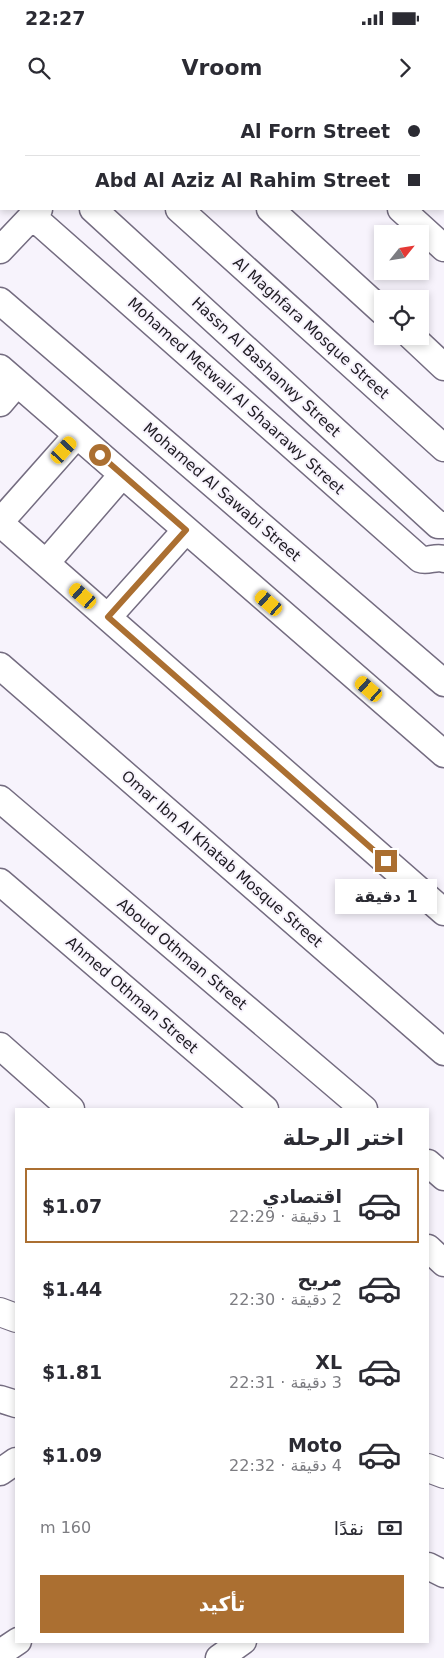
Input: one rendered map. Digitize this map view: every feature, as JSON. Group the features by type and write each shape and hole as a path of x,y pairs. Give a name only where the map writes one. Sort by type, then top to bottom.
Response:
{"street":[{"name":"Hassn Al Bashanwy Street","path":"94,210 441,525"},
{"name":"Al Maghfara Mosque Street","path":"180,210 444,448"},
{"path":"271,210 374,304"},
{"path":"402,210 444,248"},
{"path":"0,250 36,212"},
{"name":"Mohamed Metwali Al Shaarawy Street","path":"36,212 420,559 425,560 437,557 444,560"},
{"name":"Mohamed Al Sawabi Street","path":"0,301 444,683"},
{"path":"421,345 444,366"},
{"path":"0,403 8,376 444,754"},
{"path":"77,435 0,522 444,912"},
{"path":"46,563 122,475"},
{"path":"108,617 186,530"},
{"name":"Omar Ibn Al Khatab Mosque Street","path":"0,666 444,1052"},
{"name":"Aboud Othman Street","path":"0,799 363,1108"},
{"name":"Ahmed Othman Street","path":"0,882 264,1108"},
{"path":"0,1046 70,1108"},
{"path":"429,1164 444,1177"},
{"path":"429,1249 444,1263"},
{"path":"0,1312 15,1318"},
{"path":"0,1399 15,1404"},
{"path":"0,1472 15,1462"},
{"path":"429,1468 444,1474"},
{"path":"429,1566 444,1574"},
{"path":"0,1654 15,1643"},
{"path":"219,1658 240,1643"}],"route":[{"path":"100,455 186,530 108,617 386,861"}]}
